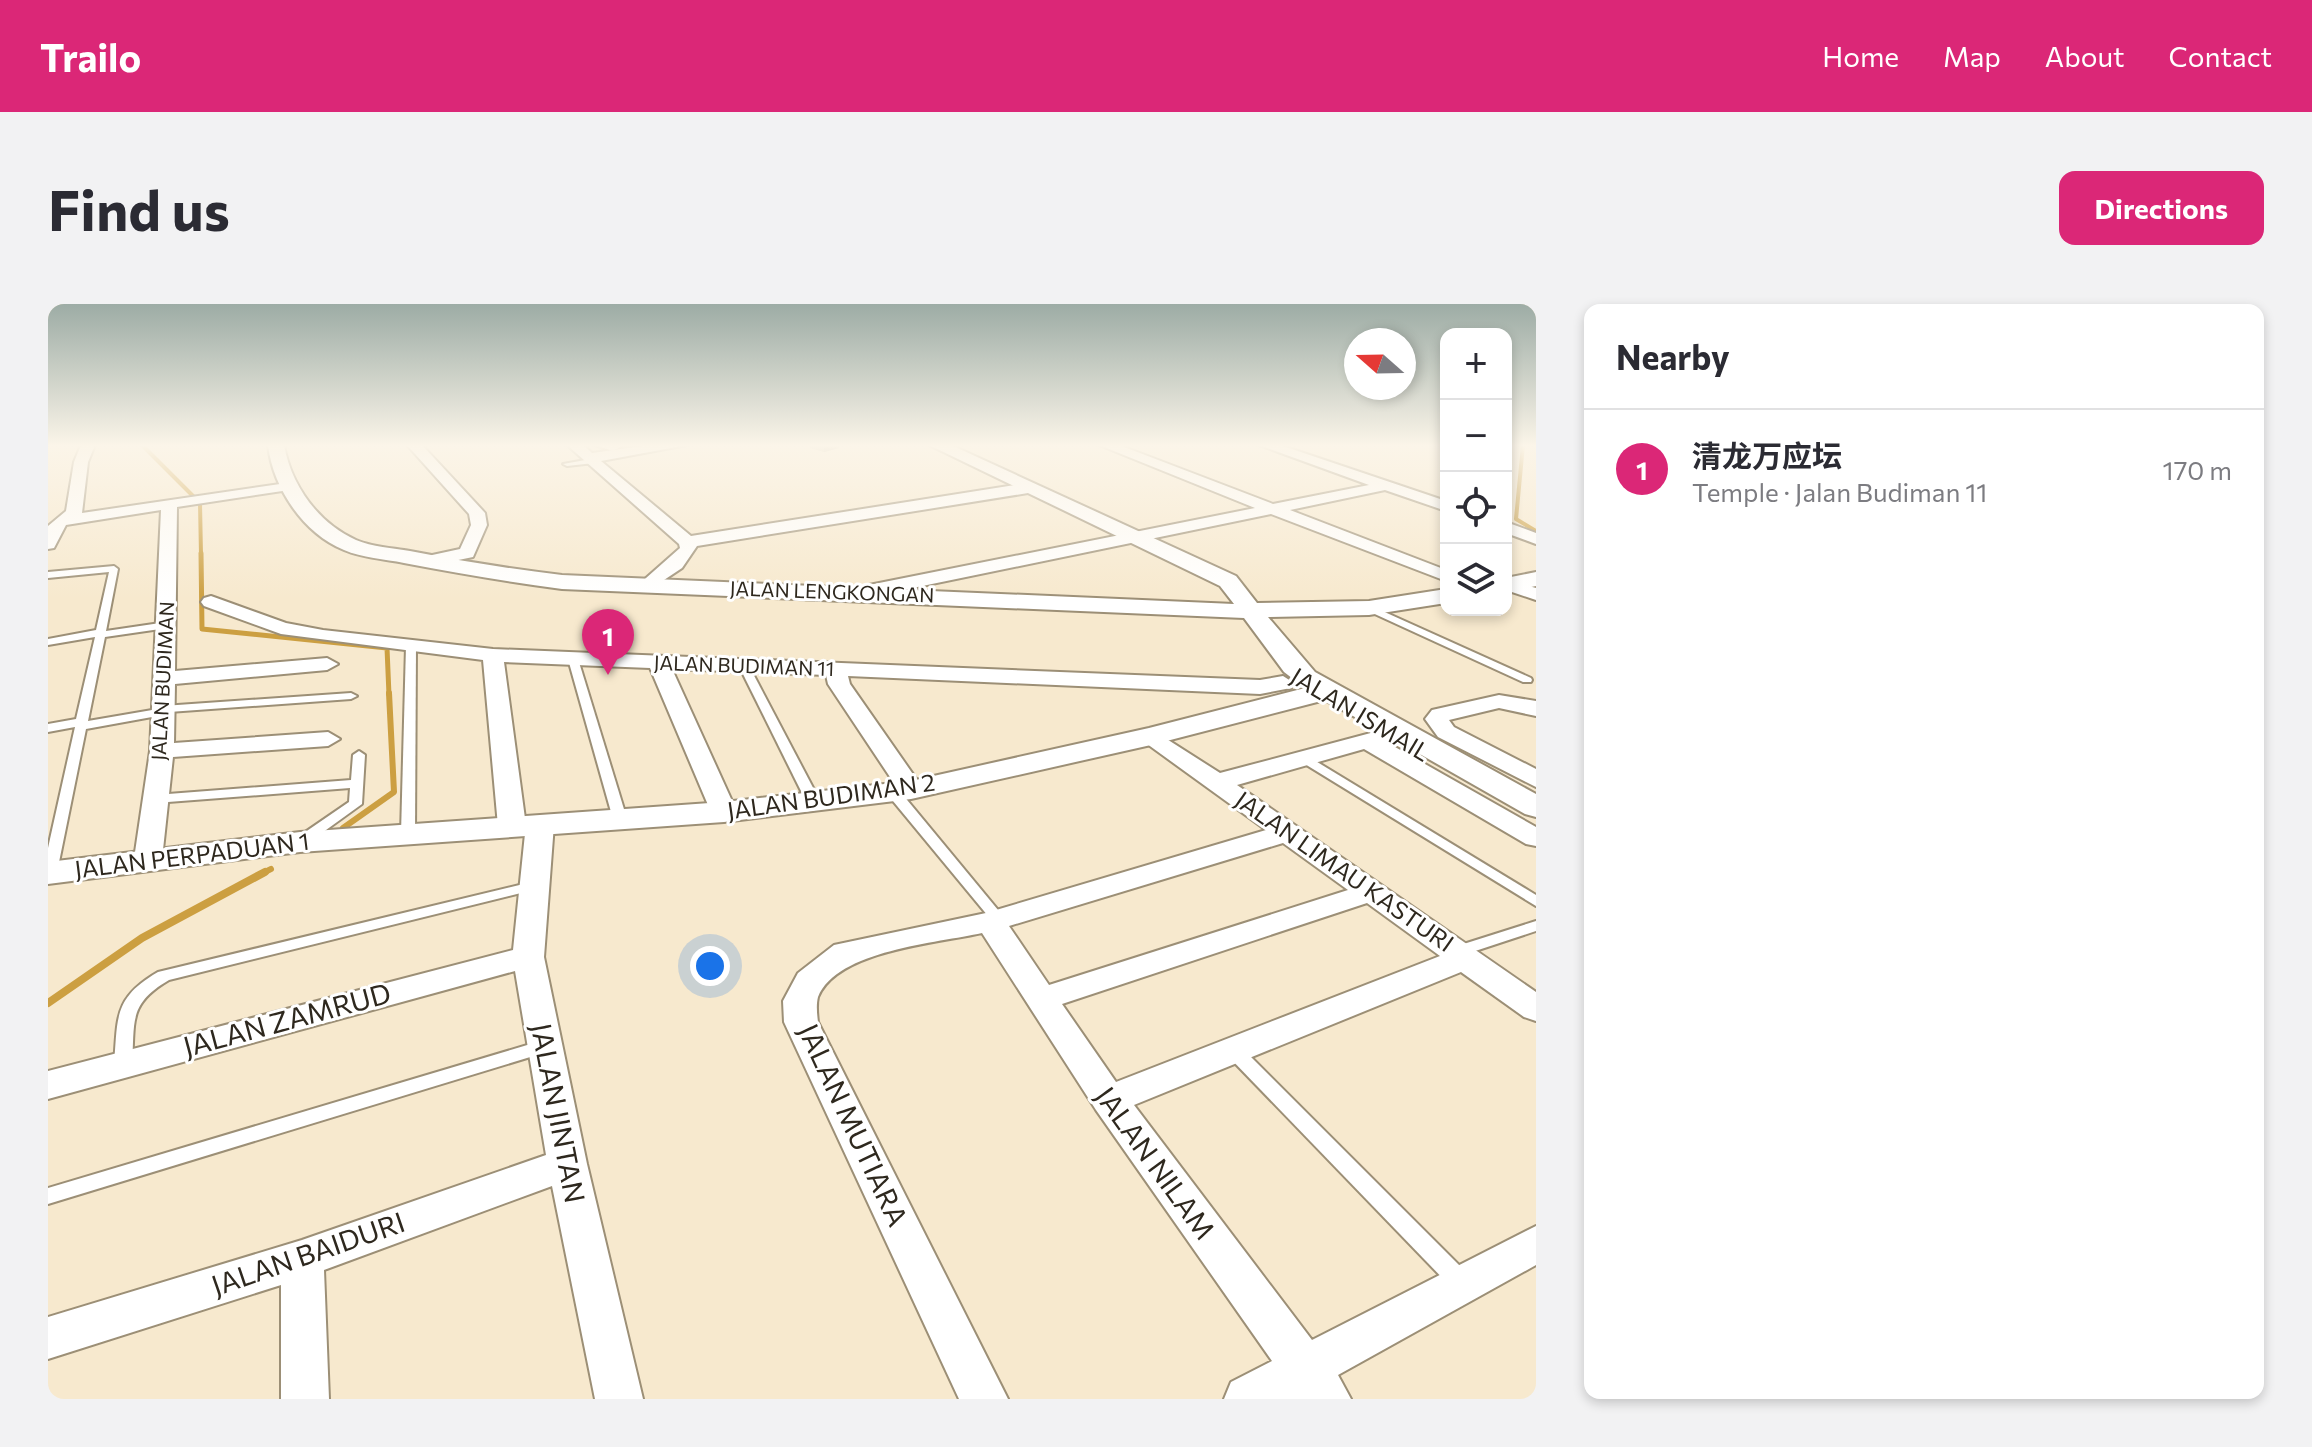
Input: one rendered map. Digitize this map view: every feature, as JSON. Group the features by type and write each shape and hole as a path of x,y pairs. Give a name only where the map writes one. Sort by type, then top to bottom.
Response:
{"street":[{"path":"48,544 54,528 76,508 77,496"},
{"path":"62,521 219,496"},
{"name":"JALAN LENGKONGAN","path":"296,496 307,514 333,537 352,546 429,561 472,562 562,582 864,592 1243,610 1369,608 1440,597"},
{"path":"461,496 477,513 479,525 472,562"},
{"path":"637,496 687,542 689,549 676,564 646,586"},
{"path":"687,542 977,496"},
{"name":"JALAN ISMAIL","path":"1046,496 1219,576 1281,668 1536,807"},
{"path":"1237,496 1440,574"},
{"path":"864,592 1338,496"},
{"path":"1420,496 1440,504"},
{"name":"JALAN BUDIMAN","path":"148,859 162,751 167,625 178,502"},
{"path":"1512,529 1536,539"},
{"path":"1512,584 1536,579"},
{"path":"1512,586 1536,594"},
{"name":"JALAN BUDIMAN 11","path":"211,602 281,628 493,655 1260,687 1283,683"},
{"name":"JALAN JINTAN","path":"493,655 526,825 532,886 528,957 567,1164 619,1399"},
{"path":"659,663 724,812"},
{"path":"165,678 327,664"},
{"path":"836,669 839,684 902,791"},
{"name":"JALAN ISMAIL","path":"1321,692 1378,738 1536,817"},
{"name":"JALAN BUDIMAN 2","path":"336,840 724,812 902,791 1151,736 1321,692"},
{"path":"1536,709 1509,700 1496,700 1440,715 1437,719 1446,732 1536,779"},
{"name":"JALAN LIMAU KASTURI","path":"1151,736 1536,1009"},
{"path":"1217,782 1378,738 1536,838"},
{"path":"162,751 328,739"},
{"name":"JALAN MUTIARA","path":"984,1399 801,1022 800,1001 810,981 845,952 994,921 1286,833"},
{"name":"JALAN PERPADUAN 1","path":"49,872 336,840"},
{"path":"1041,999 1371,892"},
{"name":"JALAN NILAM","path":"994,921 1041,999 1109,1100 1316,1383"},
{"path":"1109,1100 1461,955"},
{"name":"JALAN ZAMRUD","path":"48,1085 528,957"},
{"name":"JALAN BAIDURI","path":"48,1338 302,1259 567,1164"},
{"path":"1248,1399 1316,1383 1461,1282 1536,1244"},
{"path":"302,1259 305,1399"}],"lane":[{"path":"48,575 114,569 49,872"},
{"path":"1369,608 1527,680"},
{"path":"48,642 167,625"},
{"path":"408,834 411,646"},
{"path":"573,659 620,819"},
{"path":"744,666 813,801"},
{"path":"48,728 163,711 351,696"},
{"path":"300,842 355,804 354,784 359,755"},
{"path":"1304,758 1536,901"},
{"path":"155,799 354,784"},
{"path":"902,791 994,921"},
{"path":"123,1064 129,1001 140,988 164,976 532,886"},
{"path":"1461,955 1536,926"},
{"path":"48,1196 544,1046"},
{"path":"1234,1051 1461,1282"}],"waterway":[{"path":"193,496 200,503 201,555"},
{"path":"1518,496 1516,519 1536,531"},
{"path":"201,553 202,629 387,648 389,695"},
{"path":"343,828 394,792 389,693"},
{"path":"265,872 271,869"},
{"path":"48,1003 142,938 265,872"},
{"path":"261,874 265,872"}],"place":[{"name":"清龙万应坛","path":"608,675"}]}
